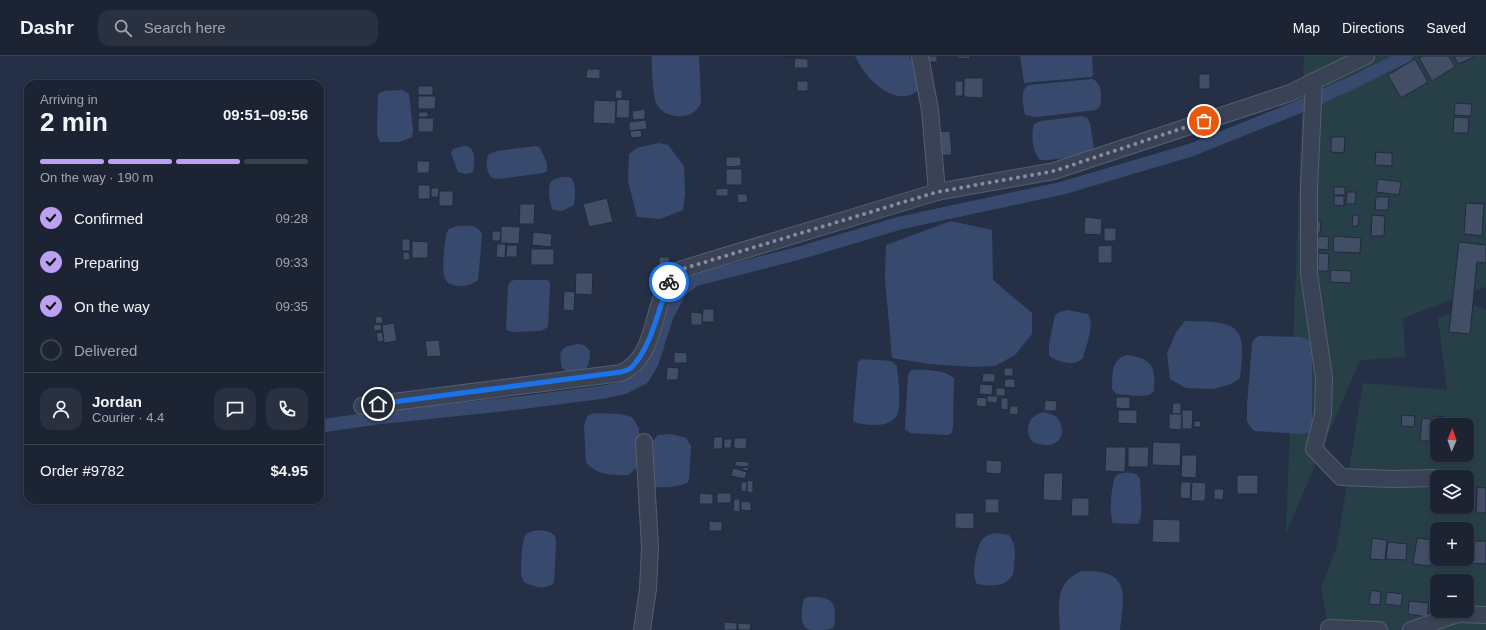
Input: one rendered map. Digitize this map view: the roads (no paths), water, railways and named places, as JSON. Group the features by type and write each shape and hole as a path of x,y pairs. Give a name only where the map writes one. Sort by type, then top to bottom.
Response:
{"street":[{"path":"920,56 930,110 937,192"},
{"path":"362,406 621,372 630,368 642,355 669,280 682,269 937,192 1054,171 1290,93 1366,56"},
{"path":"1314,81 1309,187 1309,274 1324,378 1323,414 1314,449 1341,477 1392,479 1430,478"},
{"path":"642,630 648,589 650,547 644,442"},
{"path":"1411,630 1458,614 1486,615"},
{"path":"1329,630 1329,628 1379,630"}],"water":[{"path":"652,56 699,56 701,101 698,108 687,115 680,116 673,116 660,109 656,103 654,93"},
{"path":"855,56 909,56 917,69 920,89 910,95 901,96 891,94 873,82 866,74"},
{"path":"1020,56 1092,56 1093,75 1091,77 1024,83"},
{"path":"1093,79 1100,87 1101,94 1100,106 1096,110 1037,117 1025,115 1023,95 1025,88 1028,85"},
{"path":"402,90 409,94 413,130 412,137 400,142 380,142 377,135 378,94 384,91"},
{"path":"1081,116 1087,118 1090,123 1094,148 1084,154 1061,159 1040,160 1037,157 1033,143 1034,124 1041,121"},
{"path":"659,143 668,145 684,166 685,194 683,210 660,219 637,217 628,181 629,154 637,148"},
{"path":"464,146 471,148 474,155 473,172 466,174 458,172 451,153 453,149"},
{"path":"536,146 540,148 547,163 547,171 543,173 499,179 492,178 488,173 487,160 489,154 497,151"},
{"path":"562,177 570,177 574,183 574,205 562,211 553,210 549,196 550,184 553,180"},
{"path":"951,221 992,230 993,280 1032,313 1032,334 1015,355 995,366 974,367 930,364 892,358 885,278 886,245"},
{"path":"457,226 475,227 482,235 478,280 463,286 448,283 443,270 446,234 449,229"},
{"path":"511,281 549,281 548,327 541,331 513,332 506,330 508,285"},
{"path":"1067,310 1088,314 1091,323 1083,358 1074,363 1060,361 1049,355 1049,344 1055,315"},
{"path":"1185,321 1216,322 1235,329 1240,336 1242,346 1240,378 1231,384 1214,389 1186,388 1170,379 1167,353 1176,332"},
{"path":"1259,336 1301,337 1308,340 1312,344 1312,425 1309,432 1303,434 1255,431 1251,428 1247,421 1252,344 1254,339"},
{"path":"578,344 584,345 590,351 588,366 583,371 568,373 562,368 560,357 562,350 567,346"},
{"path":"1127,355 1135,356 1147,361 1151,365 1154,376 1154,391 1149,395 1138,396 1116,394 1112,389 1115,364 1122,357"},
{"path":"862,359 891,361 897,366 899,405 897,415 890,422 885,424 870,425 854,422 858,362"},
{"path":"910,371 940,372 954,378 953,427 952,432 949,435 910,433 905,429 908,375"},
{"path":"1043,412 1055,416 1061,424 1062,432 1060,438 1052,444 1038,444 1032,441 1029,436 1028,426 1030,421 1034,416"},
{"path":"594,413 620,414 632,417 639,428 640,448 637,467 629,475 606,474 590,467 586,462 584,426 587,416"},
{"path":"671,434 686,438 691,446 689,479 687,483 679,485 655,487 651,479 650,445 658,435"},
{"path":"1120,473 1133,473 1140,479 1140,520 1138,524 1113,523 1111,514 1111,499 1115,478"},
{"path":"539,530 550,532 555,536 556,543 554,583 547,587 525,583 521,575 522,550 525,536 529,532"},
{"path":"997,533 1009,535 1013,541 1015,551 1013,574 1007,582 1002,584 977,584 975,580 974,568 976,555 980,544 985,537"},
{"path":"1082,571 1109,574 1116,579 1121,586 1123,605 1120,630 1060,630 1059,603 1062,588 1067,581"},
{"path":"808,597 823,598 832,603 835,612 834,627 823,630 812,630 806,628 802,622 802,606 804,599"}],"waterway":[{"path":"324,425 377,418 518,403 604,392 623,388 643,378 652,363 667,316 681,290 694,280 803,252 900,223 1063,188 1191,150 1296,108 1406,56"}]}
